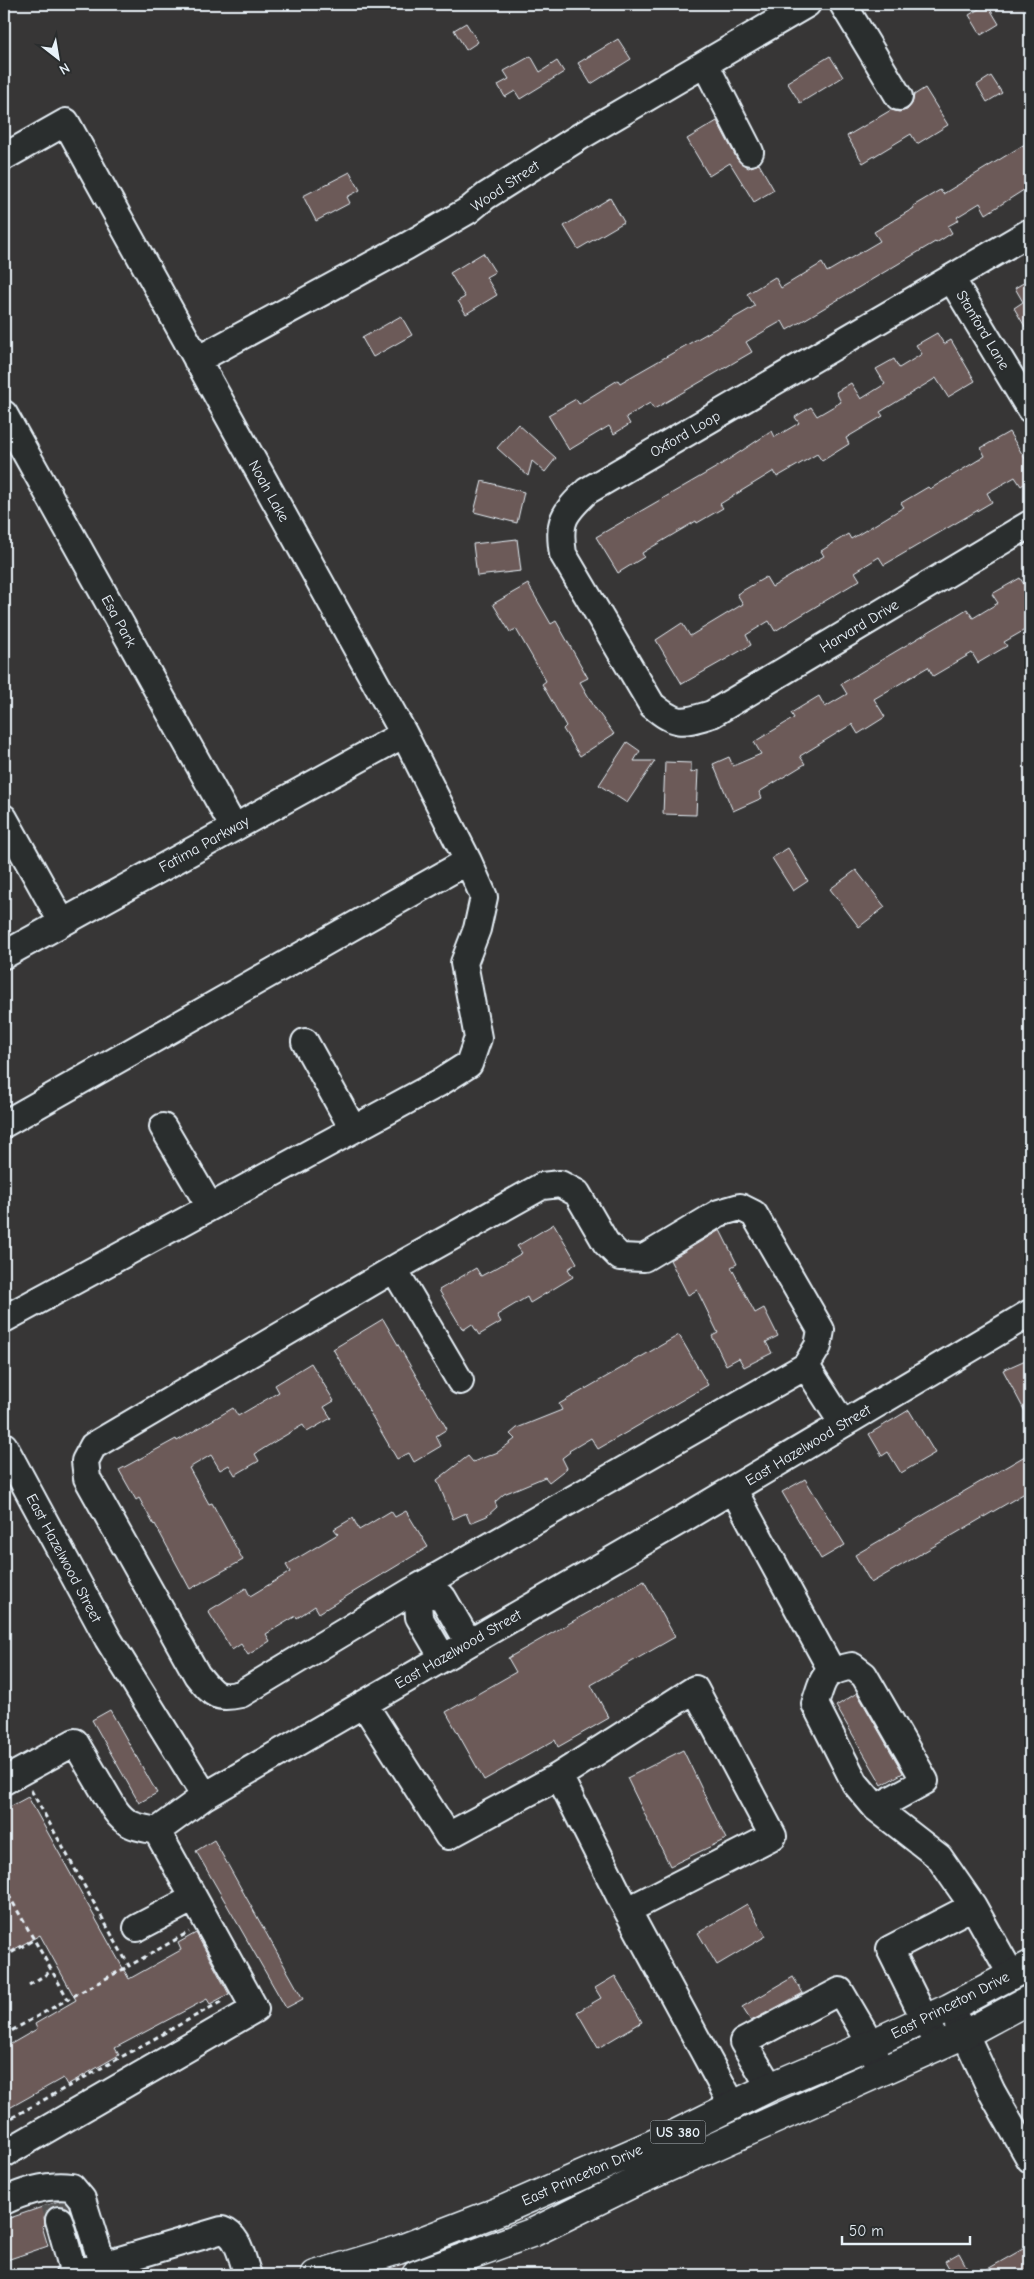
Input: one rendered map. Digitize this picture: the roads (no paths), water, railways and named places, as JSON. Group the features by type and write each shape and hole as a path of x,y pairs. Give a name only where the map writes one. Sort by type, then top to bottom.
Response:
{"highway":[{"name":"East Princeton Drive","path":"315,2275 398,2250 506,2208 671,2136 732,2104 872,2044 1021,1969"},
{"name":"East Princeton Drive","path":"416,2275 534,2232 631,2184 965,2034 1030,1999"}],"street":[{"name":"Wood Street","path":"197,360 415,242 469,210 486,196 581,136 807,4"},
{"path":"844,4 899,97"},
{"path":"705,64 750,152"},
{"name":"Noah Lake","path":"4,157 66,122 404,734 484,897 478,929 464,963 478,1038 468,1064 439,1084 4,1319"},
{"name":"Oxford Loop","path":"686,722 668,718 652,705 564,554 560,532 568,510 588,492 1030,232"},
{"name":"Stanford Lane","path":"952,278 1030,409"},
{"name":"Esa Park","path":"4,414 234,828"},
{"name":"Harvard Drive","path":"686,722 712,714 1030,524"},
{"name":"Fatima Parkway","path":"4,955 404,734"},
{"path":"4,818 62,922"},
{"path":"4,1124 468,861"},
{"path":"306,1042 353,1129"},
{"path":"163,1127 210,1207"},
{"path":"560,1184 577,1194 606,1243 620,1257 644,1258 719,1213 740,1208 754,1214 821,1330 818,1346 806,1366 418,1588 242,1694 225,1698 213,1694 197,1675 87,1478 85,1461 93,1446 394,1269 542,1186 560,1184"},
{"path":"394,1269 460,1382"},
{"name":"East Hazelwood Street","path":"4,1446 108,1638 205,1796 733,1489 1030,1313"},
{"path":"806,1366 843,1424"},
{"path":"733,1489 832,1670"},
{"path":"418,1588 443,1598 469,1643"},
{"path":"418,1588 419,1617 443,1658"},
{"path":"876,1808 925,1781 864,1675 852,1666 832,1670 824,1677 815,1704 855,1783 876,1808 939,1857 972,1906 1021,1969"},
{"path":"364,1704 448,1836 559,1776 695,1689 773,1836 628,1910"},
{"path":"4,1781 75,1742 122,1820 133,1826 158,1831 205,1796"},
{"path":"559,1776 732,2104"},
{"path":"4,2154 255,2009 158,1831"},
{"path":"137,1928 194,1898"},
{"path":"972,1906 890,1949 936,2013 965,2034 992,2092 1030,2159"},
{"path":"770,2087 743,2042 840,1991 872,2044 881,2071"},
{"path":"936,2013 938,2046"},
{"path":"54,2204 72,2186 78,2192 82,2199 103,2266"},
{"path":"4,2201 35,2189 54,2204 72,2274 222,2230 231,2233 236,2239 248,2275"}],"tunnel":[{"path":"54,2203 59,2220"}]}
